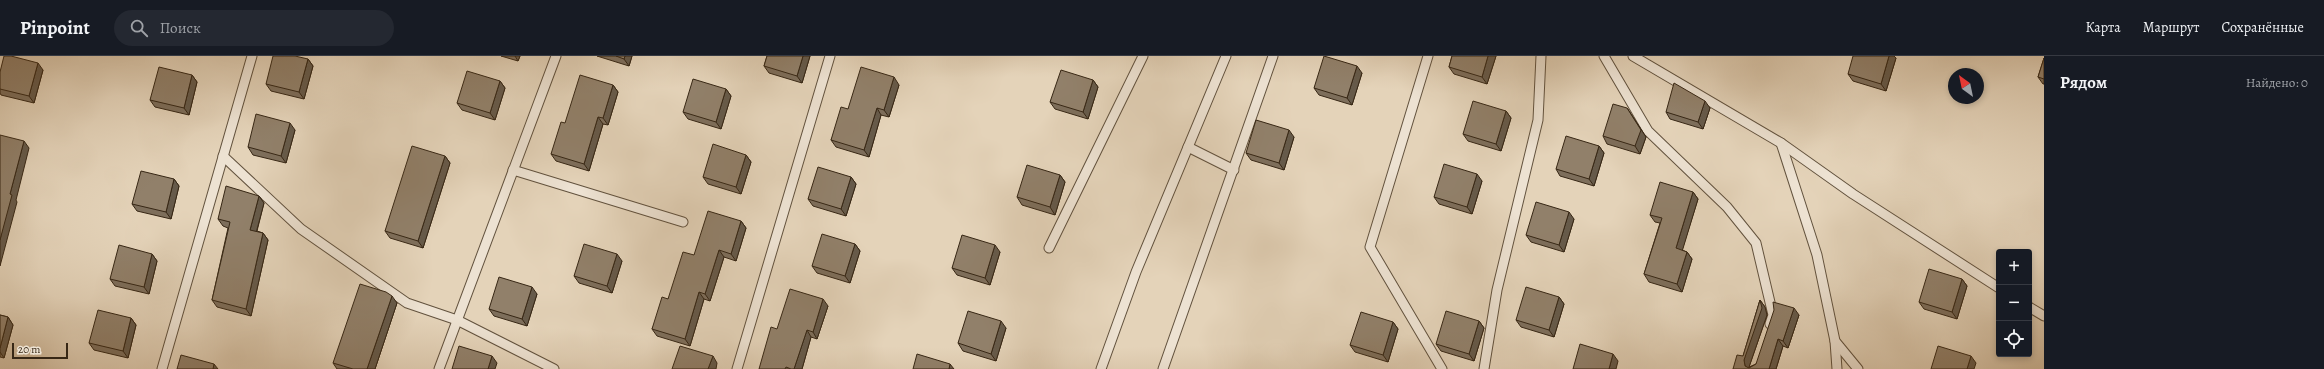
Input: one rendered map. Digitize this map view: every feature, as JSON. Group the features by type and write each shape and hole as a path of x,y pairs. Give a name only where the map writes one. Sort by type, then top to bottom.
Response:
{"lane":[{"path":"162,369 252,56"},
{"path":"439,369 556,56"},
{"path":"737,369 830,56"},
{"path":"1049,248 1143,56"},
{"path":"1101,369 1136,272 1226,56"},
{"path":"1163,369 1273,56"},
{"path":"1428,56 1370,247 1442,369"},
{"path":"1484,369 1498,290 1538,120 1541,56"},
{"path":"1604,56 1648,131 1727,207 1756,242 1773,315 1766,336"},
{"path":"1633,56 1781,143 1853,194 1996,286"},
{"path":"1781,143 1817,255 1834,341 1837,369"},
{"path":"1188,147 1234,170"},
{"path":"223,156 301,229 407,304 457,320 554,369"},
{"path":"513,170 684,222"},
{"path":"2032,309 2044,316"},
{"path":"1834,341 1858,369"}],"building":[{"path":"4,56 11,56 38,63 29,96 0,89 0,72"},
{"path":"273,56 295,56 308,59 299,92 266,84"},
{"path":"616,56 625,56 624,59"},
{"path":"767,56 803,56 797,76 764,66"},
{"path":"1324,56 1357,66 1347,98 1314,88"},
{"path":"1452,56 1488,56 1482,77 1449,67"},
{"path":"1853,56 1889,56 1881,84 1848,74"},
{"path":"2044,58 2044,79 2038,77"},
{"path":"159,67 192,75 184,108 150,100"},
{"path":"861,67 894,77 884,110 877,108 864,150 831,140 841,107 848,109"},
{"path":"1061,70 1093,80 1083,112 1050,102"},
{"path":"467,71 500,81 490,113 457,103"},
{"path":"580,75 613,85 603,118 598,117 584,164 551,154 561,122 565,123"},
{"path":"693,79 726,89 716,122 683,112"},
{"path":"1674,83 1705,101 1698,122 1666,112"},
{"path":"1473,101 1506,111 1496,144 1463,134"},
{"path":"1613,104 1627,108 1641,130 1635,146 1603,136"},
{"path":"256,114 290,123 281,156 248,147"},
{"path":"1256,120 1289,130 1279,163 1246,153"},
{"path":"0,135 24,141 0,240"},
{"path":"1566,136 1599,146 1589,179 1556,169"},
{"path":"713,144 746,155 736,187 703,177"},
{"path":"412,146 445,156 418,241 385,231"},
{"path":"1444,164 1477,174 1467,207 1434,197"},
{"path":"1027,165 1060,175 1050,207 1017,197"},
{"path":"818,167 851,177 841,209 808,199"},
{"path":"141,171 174,179 166,212 132,204"},
{"path":"1660,182 1693,192 1676,248 1687,252 1677,284 1644,274 1662,218 1650,215"},
{"path":"226,186 259,196 250,230 263,233 246,309 212,300 230,222 218,219"},
{"path":"1536,202 1569,212 1559,245 1526,235"},
{"path":"708,211 741,221 731,254 719,250 705,294 699,292 685,339 652,329 662,297 668,299 683,252 694,255"},
{"path":"822,234 855,244 845,276 812,266"},
{"path":"962,235 995,245 985,278 952,268"},
{"path":"584,244 617,254 607,286 574,276"},
{"path":"119,245 152,254 144,287 110,279"},
{"path":"1929,269 1962,279 1952,312 1919,302"},
{"path":"499,277 532,287 522,319 489,309"},
{"path":"360,284 386,292 392,296 367,369 353,369 333,363"},
{"path":"1526,287 1559,297 1549,330 1516,320"},
{"path":"790,289 823,299 813,332 807,330 794,369 786,367 785,369 759,369 771,327 777,329"},
{"path":"1760,300 1762,308 1744,360 1745,366 1749,368 1756,364 1774,310 1773,302 1794,308 1783,341 1778,339 1769,369 1733,369 1737,355 1743,356"},
{"path":"98,310 131,318 123,351 89,343"},
{"path":"968,311 1001,321 991,354 958,343"},
{"path":"1446,311 1479,321 1469,354 1436,344"},
{"path":"1361,312 1393,322 1383,355 1350,345"},
{"path":"0,315 8,317 0,348"},
{"path":"1580,344 1613,354 1609,369 1573,369"},
{"path":"459,346 492,356 488,369 452,369"},
{"path":"680,346 713,356 708,369 672,369"},
{"path":"1938,346 1971,356 1967,369 1931,369"},
{"path":"917,354 950,364 949,369 913,369"},
{"path":"181,355 214,364 213,369 177,369"}]}
